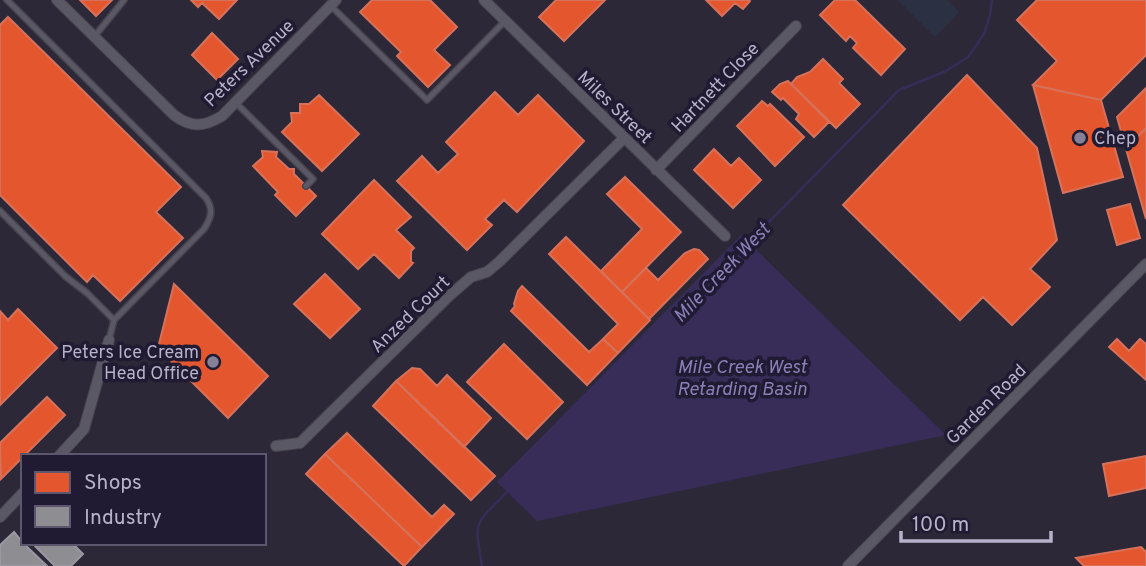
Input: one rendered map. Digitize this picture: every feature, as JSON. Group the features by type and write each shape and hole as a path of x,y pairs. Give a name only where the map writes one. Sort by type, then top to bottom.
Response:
{"street":[{"name":"Peters Avenue","path":"57,0 174,115 185,123 197,126 211,123 235,102 333,3"},
{"name":"Miles Street","path":"484,0 725,236"},
{"name":"Hartnett Close","path":"656,170 796,26"},
{"name":"Anzed Court","path":"276,446 300,443 449,296 471,277 487,272 624,138"},
{"name":"Garden Road","path":"848,566 1146,264"},
{"path":"61,454 84,429 109,340"},
{"path":"1,513 21,496"}],"lane":[{"path":"7,0 211,206 211,218 204,229 114,320 109,340"},
{"path":"94,37 124,0"},
{"path":"333,3 427,100 505,21"},
{"path":"235,102 313,179 306,187"},
{"path":"0,211 114,320"}],"shaded area":[{"path":"898,0 947,0 959,12 935,37"}],"water":[{"name":"Mile Creek West Retarding Basin","path":"741,235 946,435 537,521 497,482"}],"building: Shops":[{"path":"80,0 112,0 96,16"},
{"path":"191,0 237,0 219,19 202,3 198,7"},
{"path":"372,0 430,0 457,27 434,50 450,65 428,87 397,56 401,52 360,12"},
{"path":"556,0 605,0 564,41 539,17"},
{"path":"706,0 750,1 743,9 735,3 722,16"},
{"path":"835,0 855,0 905,49 881,75 853,48 857,43 850,36 846,41 820,15"},
{"path":"1037,0 1146,0 1146,55 1101,100 1033,85 1057,61 1017,20"},
{"path":"8,17 181,187 156,212 183,238 120,301 93,275 87,282 0,195 0,25"},
{"path":"212,33 238,59 217,80 192,55"},
{"path":"823,59 843,79 839,83 860,104 836,128 791,84 797,77 810,72"},
{"path":"967,75 1037,148 1057,240 1030,269 1050,287 1012,325 983,297 960,320 843,205"},
{"path":"788,81 829,122 814,137 796,119 799,114 783,98 781,100 772,92"},
{"name":"Chep","path":"1033,85 1101,100 1123,177 1063,193"},
{"path":"1146,88 1146,128 1126,149 1117,117"},
{"path":"495,92 518,115 538,95 584,141 517,212 504,200 485,219 492,225 467,250 397,181 422,156 438,173 458,154 446,142"},
{"path":"319,95 359,134 322,171 282,132 292,122 291,113 300,113 300,104 309,104"},
{"path":"762,101 768,106 770,104 804,137 775,166 737,126"},
{"path":"1146,128 1146,219 1126,149"},
{"path":"714,149 731,166 739,158 761,180 733,208 694,170"},
{"path":"262,151 277,152 276,157 289,169 294,169 294,174 316,196 296,216 275,195 278,192 253,166 263,157"},
{"path":"625,177 681,232 622,292 601,271 642,229 607,194"},
{"path":"374,180 411,217 396,230 414,248 411,251 413,263 399,278 374,254 358,269 322,234"},
{"path":"1130,204 1140,238 1117,245 1107,210"},
{"path":"566,237 650,320 618,353 603,339 618,324 549,254"},
{"path":"694,249 708,259 649,319 622,292 646,268 658,280 685,253"},
{"path":"325,274 360,309 330,338 294,304"},
{"name":"Peters Ice Cream Head Office","path":"174,284 268,376 228,418 158,348"},
{"path":"522,286 589,352 603,339 618,353 587,385 511,311"},
{"path":"18,309 57,348 0,405 0,311 8,320"},
{"path":"1117,339 1129,351 1140,339 1146,344 1146,380 1109,347"},
{"path":"504,344 563,402 527,439 467,382"},
{"path":"412,368 420,369 437,386 447,375 491,418 464,447 396,381"},
{"path":"396,381 495,476 471,500 373,406"},
{"path":"47,397 65,415 26,454 21,454 21,459 1,479 0,443"},
{"path":"347,433 432,517 444,505 454,514 422,547 325,454"},
{"path":"325,454 422,547 404,566 306,474"},
{"path":"1146,456 1146,488 1109,496 1103,464"},
{"path":"1141,547 1146,552 1146,566 1084,566 1076,558"}],"building: Industry":[{"path":"14,532 21,541 21,545 25,545 47,566 0,566 0,545"},
{"path":"34,545 74,545 83,554 71,566 55,566"}],"waterway":[{"name":"Mile Creek West","path":"746,245 899,90 944,72 968,57 984,34 992,0"},
{"name":"Mile Creek West","path":"482,566 479,524 508,491"}],"place":[{"name":"Chep","path":"1080,138"},
{"name":"Peters Ice Cream Head Office","path":"213,362"}]}
